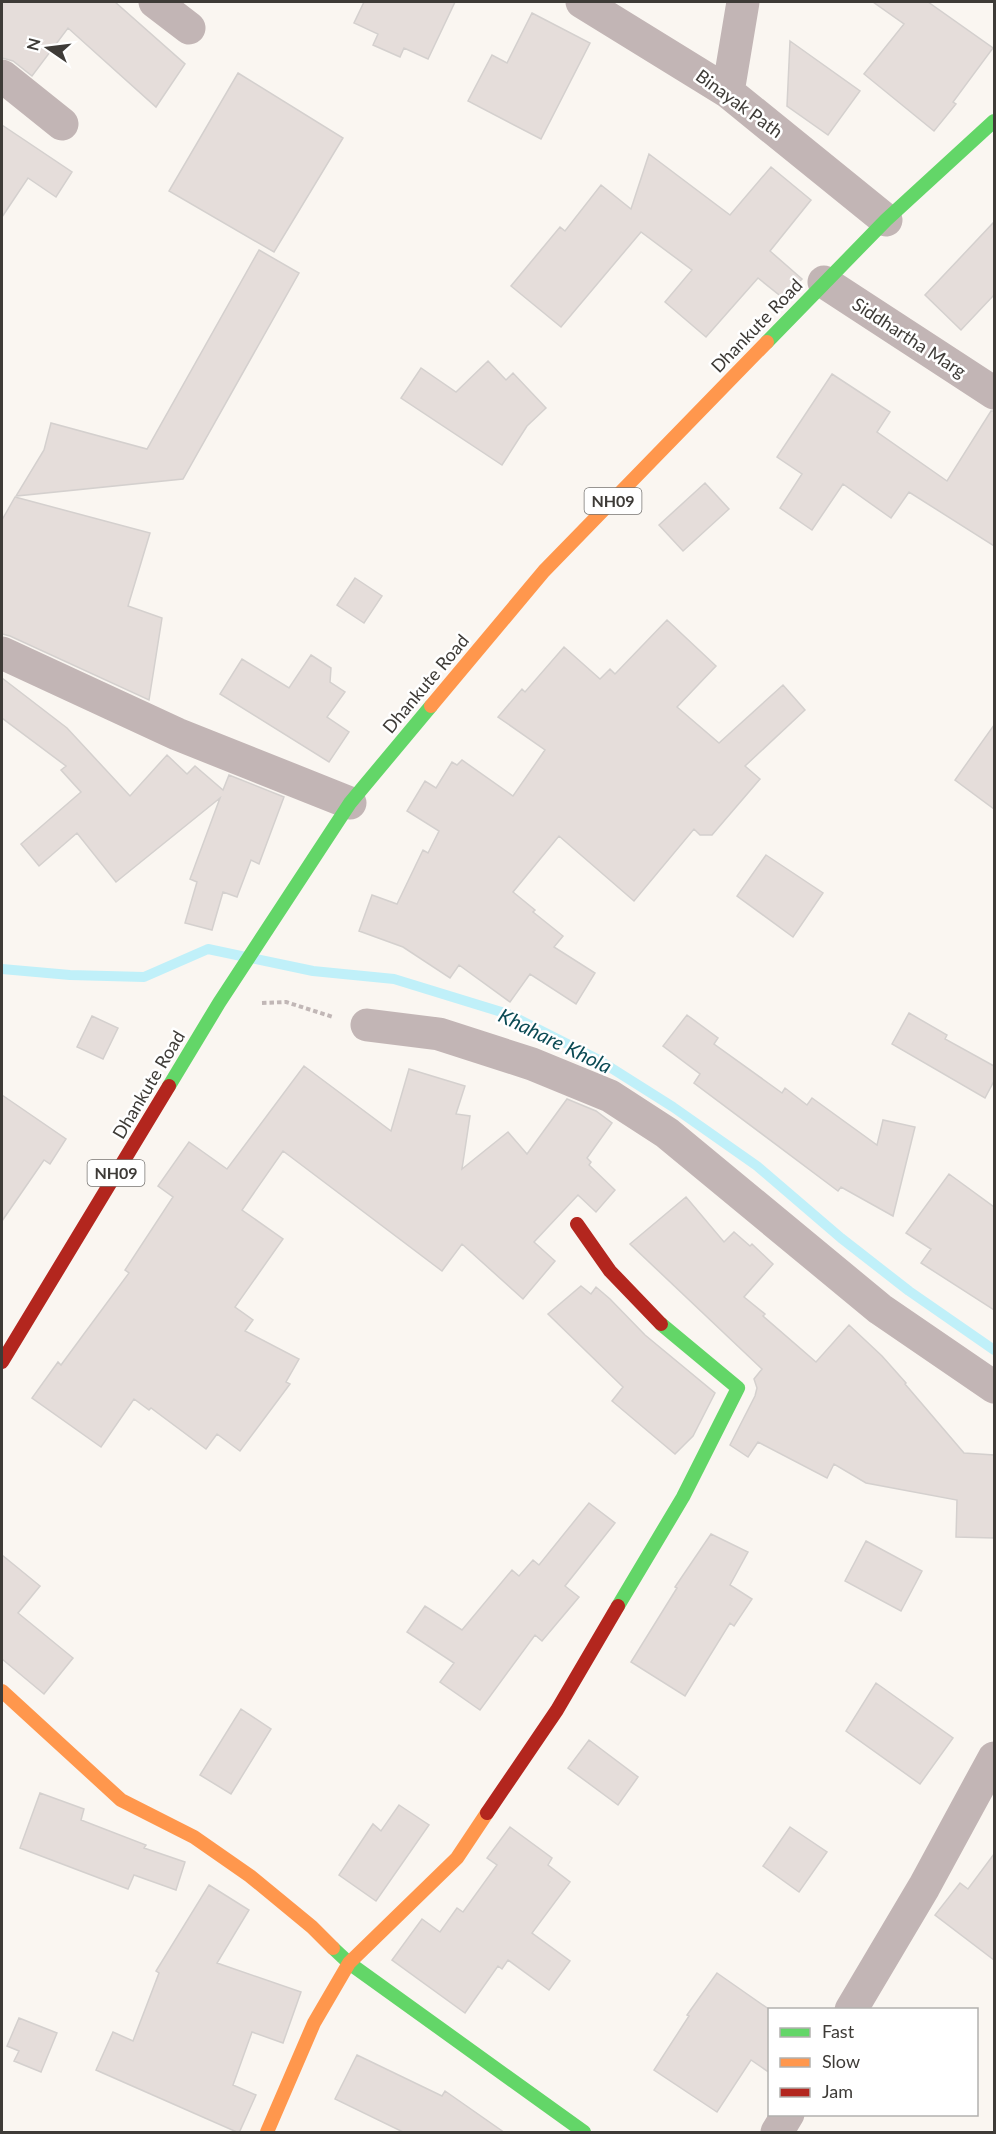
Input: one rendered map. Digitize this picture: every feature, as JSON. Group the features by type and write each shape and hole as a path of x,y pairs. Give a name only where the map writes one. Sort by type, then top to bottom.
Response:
{"street":[{"path":"155,2 189,28"},
{"name":"Binayak Path","path":"582,2 728,92 886,220"},
{"path":"728,92 743,2"},
{"path":"2,76 62,124"},
{"name":"Dhankute Road","path":"2,1362 230,985 350,802 544,571 886,220 994,121"},
{"name":"Siddhartha Marg","path":"825,282 994,393"},
{"path":"2,653 177,734 350,802"},
{"path":"367,1025 439,1034 532,1064 610,1096 667,1133 880,1309 994,1377"},
{"path":"267,2133 314,2023 349,1963 464,1849 557,1710 683,1497 738,1388 657,1321 610,1271 577,1224"},
{"path":"2,1691 121,1800 194,1837 250,1876 312,1927 349,1963 584,2133"},
{"path":"852,2008 924,1887 994,1758"},
{"path":"777,2133 787,2116"}],"path":[{"path":"219,1004 286,1002 367,1025"}],"building":[{"path":"2,2 115,2 185,64 156,107 68,28 32,76 13,61 2,58"},
{"path":"364,2 455,2 428,59 404,48 400,57 373,45 378,34 354,23"},
{"path":"873,2 928,2 993,48 953,102 956,104 934,131 864,74 904,24"},
{"path":"532,13 590,43 541,139 468,101 492,55 507,63"},
{"path":"790,41 860,91 828,135 787,106"},
{"path":"238,73 343,138 274,252 169,191"},
{"path":"2,125 72,172 56,197 28,178 2,217"},
{"path":"649,154 730,215 771,167 811,200 770,251 802,279 783,298 758,278 706,337 665,302 692,270 641,232 561,327 511,286 560,227 565,231 601,185 631,209"},
{"path":"994,222 994,295 961,330 925,295"},
{"path":"259,250 299,273 183,479 16,496 44,450 51,423 147,449"},
{"path":"488,361 506,380 513,373 546,408 527,426 502,465 401,398 421,368 456,392"},
{"path":"832,374 890,412 877,432 947,481 991,411 994,411 994,546 909,492 891,518 843,484 812,530 780,508 802,474 777,457"},
{"path":"705,483 729,509 683,551 659,525"},
{"path":"15,497 150,533 128,606 162,618 149,700 2,634 2,520"},
{"path":"355,578 382,596 364,623 337,605"},
{"path":"667,620 716,666 677,707 719,743 783,685 805,710 745,766 760,779 712,835 700,835 694,829 634,901 559,836 513,892 535,910 533,912 563,936 554,947 595,973 576,1004 530,974 510,1002 459,965 450,978 403,947 359,931 372,895 397,904 423,850 428,853 439,831 407,811 425,781 436,788 452,762 457,765 462,760 513,796 545,750 498,717 522,689 525,692 564,647 600,679 610,669 615,674"},
{"path":"311,655 331,668 330,682 345,692 327,717 349,732 329,762 220,694 242,659 289,688"},
{"path":"2,678 67,728 130,796 167,755 187,774 195,766 223,790 229,775 284,797 259,864 251,860 237,897 223,892 212,930 185,923 197,882 190,879 220,798 116,882 77,833 39,866 21,844 81,792 61,770 66,766 2,718"},
{"path":"994,725 994,809 955,780"},
{"path":"766,855 823,893 793,937 737,896"},
{"path":"909,1013 947,1035 945,1039 994,1066 994,1081 985,1098 892,1044"},
{"path":"687,1015 718,1038 714,1044 782,1093 785,1088 807,1105 812,1098 877,1145 883,1120 915,1127 893,1216 841,1187 838,1191 694,1083 700,1074 663,1046"},
{"path":"92,1016 118,1028 103,1059 77,1047"},
{"path":"304,1066 391,1131 409,1069 465,1086 456,1114 470,1116 462,1169 508,1132 527,1154 567,1099 596,1111 612,1123 587,1158 591,1162 589,1165 615,1190 596,1212 578,1195 534,1242 555,1261 523,1299 462,1244 442,1271 283,1151 242,1210 283,1239 235,1307 253,1320 245,1331 299,1359 286,1382 290,1384 240,1451 217,1434 206,1449 151,1408 149,1410 134,1399 101,1447 32,1398 58,1362 61,1365 129,1273 125,1270 173,1197 158,1186 189,1142 227,1169"},
{"path":"2,1095 66,1139 50,1164 44,1160 2,1221"},
{"path":"949,1174 994,1207 994,1310 921,1263 931,1249 906,1233"},
{"path":"686,1197 724,1242 734,1232 750,1246 752,1244 773,1264 744,1297 816,1362 849,1325 882,1356 964,1453 994,1455 994,1538 956,1537 957,1500 866,1483 834,1464 827,1478 758,1442 748,1457 730,1445 755,1396 757,1388 754,1379 762,1369 630,1244"},
{"path":"581,1286 591,1294 596,1287 645,1335 715,1393 693,1436 675,1454 612,1401 623,1387 548,1314"},
{"path":"589,1503 615,1523 565,1586 579,1597 542,1641 535,1635 480,1710 440,1682 454,1663 407,1632 425,1606 462,1630 512,1570 519,1576 533,1560 539,1565"},
{"path":"711,1534 748,1552 730,1585 752,1599 734,1626 730,1623 685,1696 631,1662 677,1588 675,1587"},
{"path":"866,1541 922,1571 901,1611 845,1581"},
{"path":"2,1555 40,1586 18,1613 73,1658 44,1694 2,1659"},
{"path":"876,1683 953,1738 920,1784 846,1731"},
{"path":"241,1709 271,1729 231,1794 200,1775"},
{"path":"589,1740 638,1777 618,1805 568,1768"},
{"path":"40,1793 84,1809 81,1820 146,1845 144,1848 185,1862 176,1890 134,1875 128,1889 20,1848"},
{"path":"399,1805 429,1825 376,1901 339,1875 373,1824 381,1831"},
{"path":"510,1827 552,1858 548,1865 570,1882 532,1933 570,1961 549,1990 508,1960 502,1969 498,1966 465,2013 392,1960 422,1919 440,1932 457,1908 463,1912 497,1865 487,1858"},
{"path":"790,1827 827,1852 799,1892 763,1866"},
{"path":"994,1854 994,1960 935,1915 960,1883 968,1889"},
{"path":"209,1885 249,1910 217,1963 301,1992 283,2043 252,2032 233,2085 256,2095 239,2133 96,2070 113,2032 133,2041 159,1973 156,1971"},
{"path":"717,1973 768,2009 768,2072 751,2060 717,2112 654,2070 689,2016 687,2015"},
{"path":"19,2018 57,2033 41,2072 14,2061 19,2051 7,2046"},
{"path":"357,2055 442,2096 445,2091 505,2133 405,2133 335,2099"}],"waterway":[{"name":"Khahare Khola","path":"2,969 70,975 144,977 208,949 313,971 394,979 508,1014 597,1059 673,1107 757,1166 841,1238 909,1291 994,1350"}],"traffic: fast":[{"path":"767,342 886,220 994,121"},
{"path":"169,1086 219,1003 350,803 431,706"},
{"path":"618,1606 683,1497 738,1388 661,1324"},
{"path":"333,1948 349,1963 584,2132"}],"traffic: slow":[{"path":"431,706 544,571 767,342"},
{"path":"2,1691 121,1800 194,1837 250,1876 312,1927 333,1948"},
{"path":"267,2132 314,2023 349,1963 457,1858 487,1813"}],"traffic: jam":[{"path":"2,1362 169,1086"},
{"path":"577,1224 610,1271 661,1324"},
{"path":"487,1813 557,1710 618,1606"}]}
